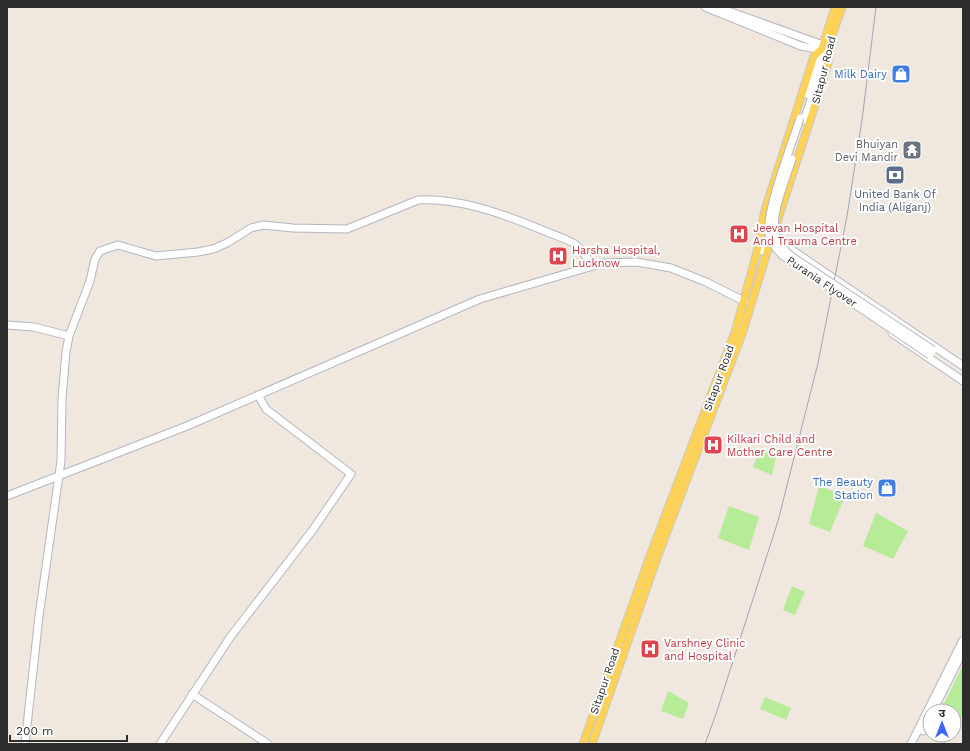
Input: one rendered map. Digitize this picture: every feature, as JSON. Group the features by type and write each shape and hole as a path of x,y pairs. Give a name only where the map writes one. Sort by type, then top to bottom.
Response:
{"main road":[{"name":"Sitapur Road","path":"592,744 655,564 742,334 828,63 825,48 835,7"},
{"name":"Sitapur Road","path":"583,744 650,556 726,360 757,252 765,210 814,56 825,48 842,7"}],"street":[{"path":"705,7 801,46 812,49 825,48"},
{"path":"717,7 825,48"},
{"name":"Purania Flyover","path":"825,48 802,119 774,219 776,239 792,256 963,377"},
{"path":"25,744 39,616 61,461 62,398 69,336 90,281 95,259 100,251 118,246 156,256 198,252 213,249 227,243 251,228 263,225 293,228 347,229 418,200 461,203 510,217 575,244 592,265"},
{"path":"757,252 769,248 786,246 963,366"},
{"path":"766,256 770,251 776,252 963,381"},
{"path":"7,496 187,426 480,299 592,265 617,262 651,263 671,268 706,282 744,301"},
{"path":"857,309 863,299"},
{"path":"7,325 34,327 69,336"},
{"name":"Purania Flyover","path":"931,353 963,371"},
{"path":"160,744 231,636 312,531 351,474 266,409 258,395"},
{"path":"911,744 963,640"},
{"path":"938,703 963,651"},
{"path":"192,694 268,744"},
{"path":"916,744 922,733"}],"green space":[{"path":"761,447 777,453 772,475 753,467"},
{"path":"819,486 845,496 830,532 809,524"},
{"path":"729,506 759,517 749,550 718,538"},
{"path":"876,513 908,531 893,559 863,546"},
{"path":"792,586 805,592 795,615 783,610"},
{"path":"963,665 963,715 962,716 962,703 944,703"},
{"path":"668,691 689,703 683,719 661,711"},
{"path":"765,697 791,708 786,720 760,709"}],"railway":[{"path":"705,744 778,521 818,363 847,216 862,120 876,7"}],"place":[{"name":"Milk Dairy","path":"901,74"},
{"name":"Bhuiyan Devi Mandir","path":"912,150"},
{"name":"United Bank Of India (Aliganj)","path":"895,175"},
{"name":"Jeevan Hospital And Trauma Centre","path":"739,234"},
{"name":"Harsha Hospital, Lucknow","path":"558,256"},
{"name":"Kilkari Child and Mother Care Centre","path":"713,445"},
{"name":"The Beauty Station","path":"887,488"},
{"name":"Varshney Clinic and Hospital","path":"650,649"}]}
